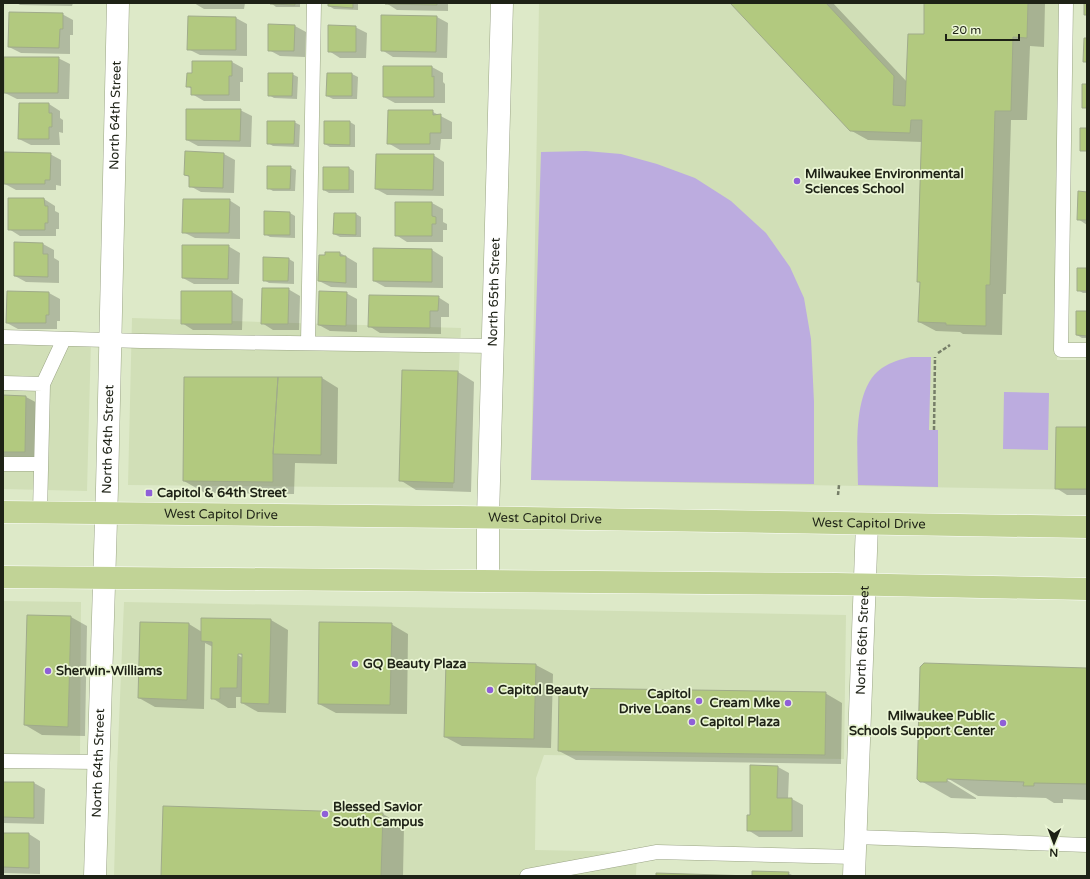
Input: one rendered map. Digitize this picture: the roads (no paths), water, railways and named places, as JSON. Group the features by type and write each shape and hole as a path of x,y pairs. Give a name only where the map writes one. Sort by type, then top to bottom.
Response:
{"main road":[{"name":"West Capitol Drive","path":"3,512 1087,527"},
{"path":"3,577 865,584 1087,589"}],"street":[{"name":"North 64th Street","path":"95,876 105,578 118,3"},
{"name":"North 65th Street","path":"488,580 488,518 502,3"},
{"name":"North 66th Street","path":"855,857 867,524"}],"lane":[{"path":"308,343 314,3"},
{"path":"1066,3 1061,350 1087,350"},
{"path":"3,337 493,346"},
{"path":"40,513 43,384 64,339"},
{"path":"3,383 43,384"},
{"path":"3,464 42,464"},
{"path":"3,761 99,762"},
{"path":"527,876 657,852 855,857 1087,845"}],"place":[{"name":"Milwaukee Environmental Sciences School","path":"797,181"},
{"name":"Capitol & 64th Street","path":"149,493"},
{"name":"GQ Beauty Plaza","path":"355,664"},
{"name":"Sherwin-Williams","path":"48,671"},
{"name":"Capitol Beauty","path":"490,690"},
{"name":"Capitol Drive Loans","path":"699,701"},
{"name":"Cream Mke","path":"788,703"},
{"name":"Capitol Plaza","path":"692,722"},
{"name":"Milwaukee Public Schools Support Center","path":"1003,723"},
{"name":"Blessed Savior South Campus","path":"325,814"}]}
